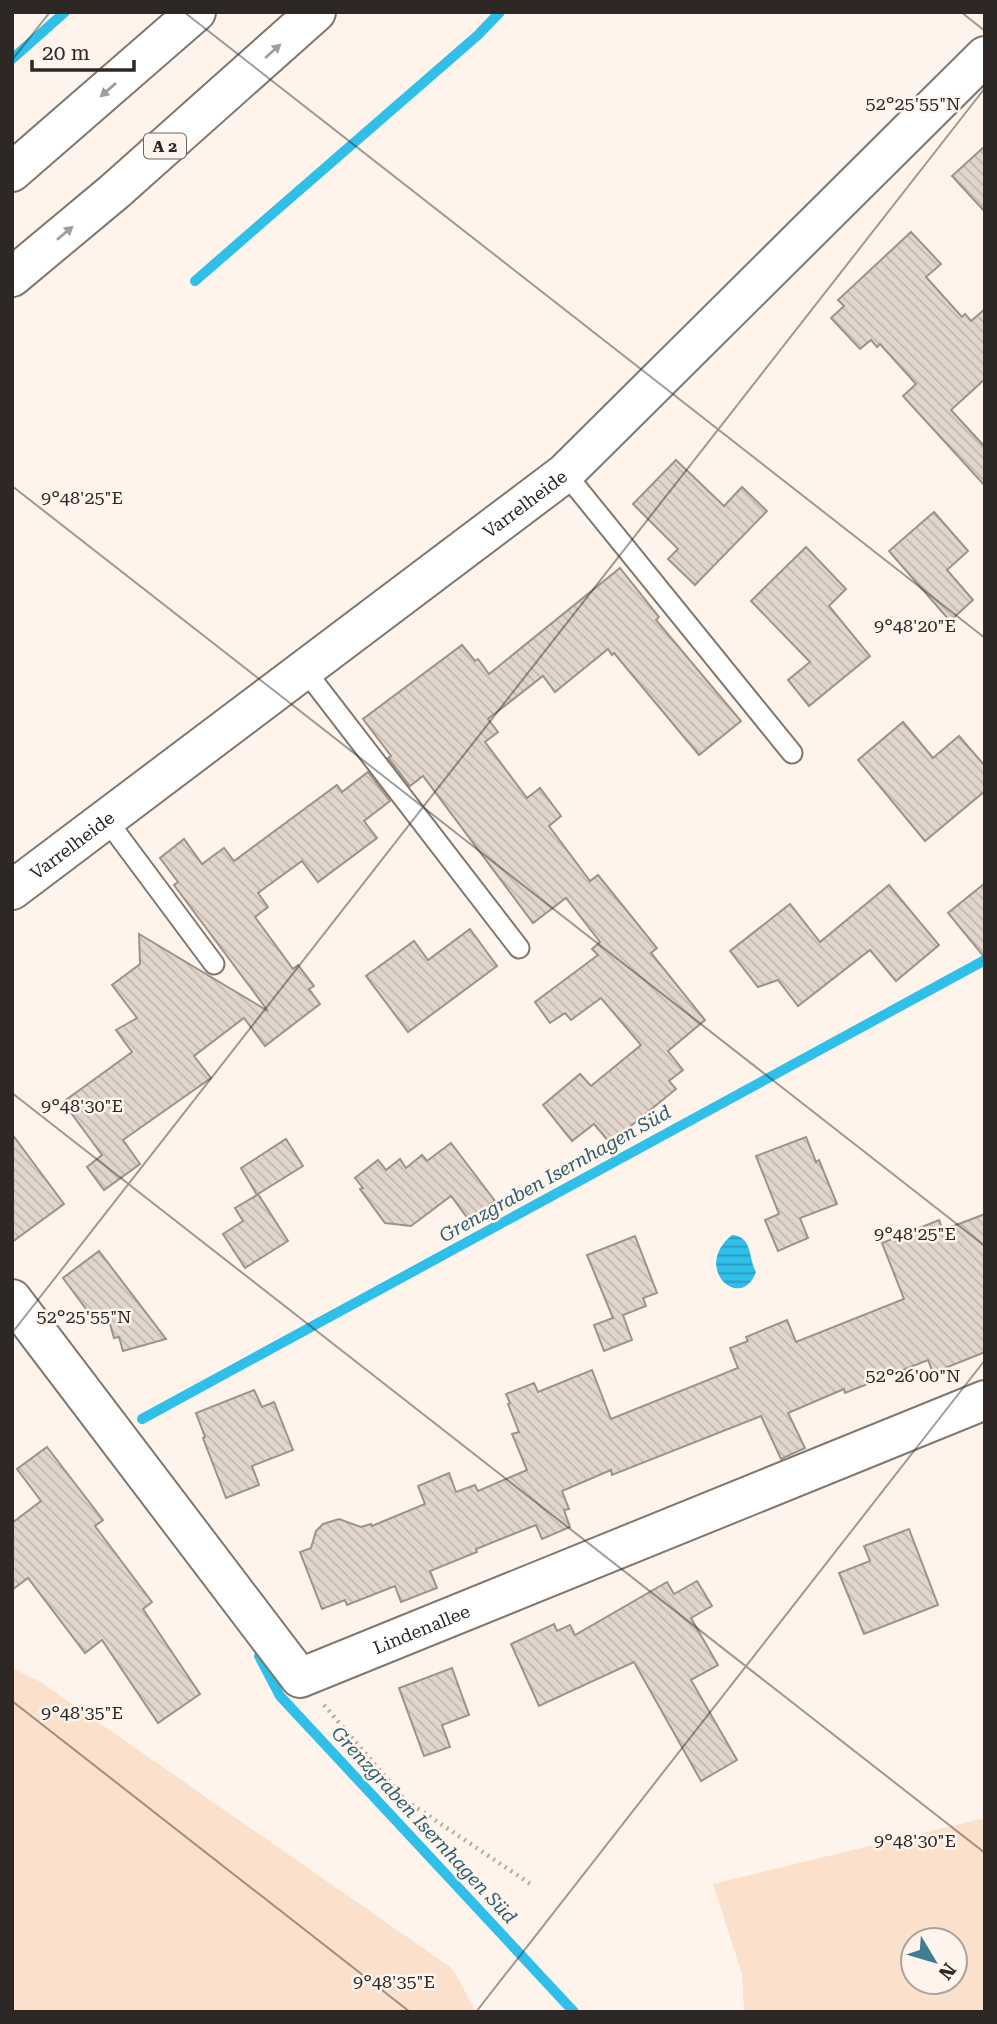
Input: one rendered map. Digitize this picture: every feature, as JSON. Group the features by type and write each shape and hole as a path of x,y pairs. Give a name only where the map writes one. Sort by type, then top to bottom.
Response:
{"main road":[{"path":"12,172 196,12"},
{"name":"A 2","path":"12,277 114,192 316,12"},
{"name":"Varrelheide","path":"12,890 565,473 985,56"},
{"path":"12,1299 300,1678"},
{"name":"Lindenallee","path":"300,1678 985,1400"}],"lane":[{"path":"565,473 792,753"},
{"path":"304,669 519,948"},
{"path":"106,819 214,964"}],"path":[{"path":"300,1678 405,1800 532,1885"}],"shaded area":[{"path":"12,1668 39,1681 453,1969 476,2012 12,2012"},
{"path":"985,1818 985,2012 744,2012 742,1974 713,1884"}],"water":[{"path":"732,1235 747,1244 756,1272 749,1284 740,1288 731,1287 723,1281 716,1260 721,1248"}],"building":[{"path":"985,146 985,212 952,176"},
{"path":"911,232 941,264 926,277 962,317 965,314 971,321 985,309 985,379 951,410 985,447 985,486 903,396 916,384 880,344 877,347 871,340 860,349 831,318 844,306 838,300"},
{"path":"676,460 724,506 742,487 767,511 695,585 668,559 678,549 633,504"},
{"path":"934,512 968,551 947,570 973,600 950,621 889,551"},
{"path":"806,547 846,589 829,606 870,656 809,706 788,680 810,662 751,601"},
{"path":"620,568 659,617 656,620 741,721 699,755 608,649 555,692 543,676 488,719 498,732 485,742 527,798 540,788 561,816 549,826 590,881 598,875 657,948 651,953 705,1020 668,1051 683,1070 669,1081 676,1089 610,1143 594,1124 572,1141 543,1105 580,1074 591,1086 641,1045 601,998 571,1020 565,1013 550,1023 535,1002 598,955 592,949 600,942 566,898 533,923 423,776 410,786 363,719 462,645 475,661 478,659 489,674"},
{"path":"903,722 933,758 959,736 985,766 985,791 925,841 858,760"},
{"path":"368,772 390,801 364,821 377,838 318,882 302,861 258,893 268,907 255,917 293,969 298,965 314,986 309,989 320,1004 265,1046 244,1018 194,1056 211,1078 123,1140 140,1164 104,1190 87,1167 102,1155 63,1102 132,1052 116,1030 137,1018 112,985 140,964 139,934 268,1011 174,885 178,882 160,858 184,839 202,864 224,848 234,861 337,785 342,792"},
{"path":"985,883 985,958 948,913"},
{"path":"889,885 939,945 896,981 870,950 798,1006 778,980 758,987 730,951 790,904 820,942"},
{"path":"470,929 497,966 408,1032 366,976 414,941 428,960"},
{"path":"12,1134 64,1204 12,1242"},
{"path":"806,1137 816,1162 819,1160 837,1204 800,1218 808,1238 778,1251 765,1220 779,1214 756,1156"},
{"path":"286,1139 303,1166 258,1194 288,1241 245,1268 223,1234 243,1221 235,1208 257,1195 241,1168"},
{"path":"451,1143 495,1201 469,1220 451,1196 411,1226 385,1223 355,1178 378,1160 386,1170 400,1159 406,1168 422,1155 427,1161"},
{"path":"985,1214 985,1352 933,1373 928,1360 845,1393 844,1389 788,1413 805,1448 781,1459 761,1416 612,1475 611,1470 562,1491 569,1509 564,1510 570,1527 542,1539 536,1525 476,1549 477,1552 430,1571 437,1588 401,1602 395,1586 347,1605 345,1600 322,1609 300,1552 311,1548 316,1531 323,1524 339,1519 361,1527 372,1526 425,1504 418,1486 449,1473 456,1492 475,1485 478,1491 527,1470 512,1434 519,1432 506,1394 534,1383 538,1392 592,1370 611,1419 738,1368 730,1348 748,1341 746,1337 787,1320 796,1342 904,1299 882,1243 939,1220 943,1230"},
{"path":"635,1236 657,1293 643,1298 646,1306 623,1315 632,1340 604,1351 594,1325 613,1318 587,1255"},
{"path":"99,1251 166,1339 123,1351 119,1337 114,1338 108,1317 98,1325 63,1278"},
{"path":"254,1390 262,1407 274,1402 293,1450 252,1466 259,1485 226,1498 196,1413"},
{"path":"47,1447 103,1520 95,1526 152,1602 143,1609 200,1694 158,1723 102,1640 85,1653 28,1578 12,1590 12,1523 41,1501 17,1469"},
{"path":"909,1529 938,1605 864,1634 839,1573 870,1561 864,1546"},
{"path":"697,1581 712,1606 691,1618 718,1665 691,1680 737,1760 701,1781 634,1662 539,1706 511,1644 554,1624 557,1631 570,1625 575,1635 667,1582 674,1594"},
{"path":"452,1668 469,1715 442,1725 450,1747 424,1756 399,1688"}],"waterway":[{"path":"12,59 65,12"},
{"path":"195,281 478,35 500,12"},
{"name":"Grenzgraben Isernhagen Süd","path":"142,1419 985,960"},
{"name":"Grenzgraben Isernhagen Süd","path":"259,1656 280,1696 574,2012"}]}
